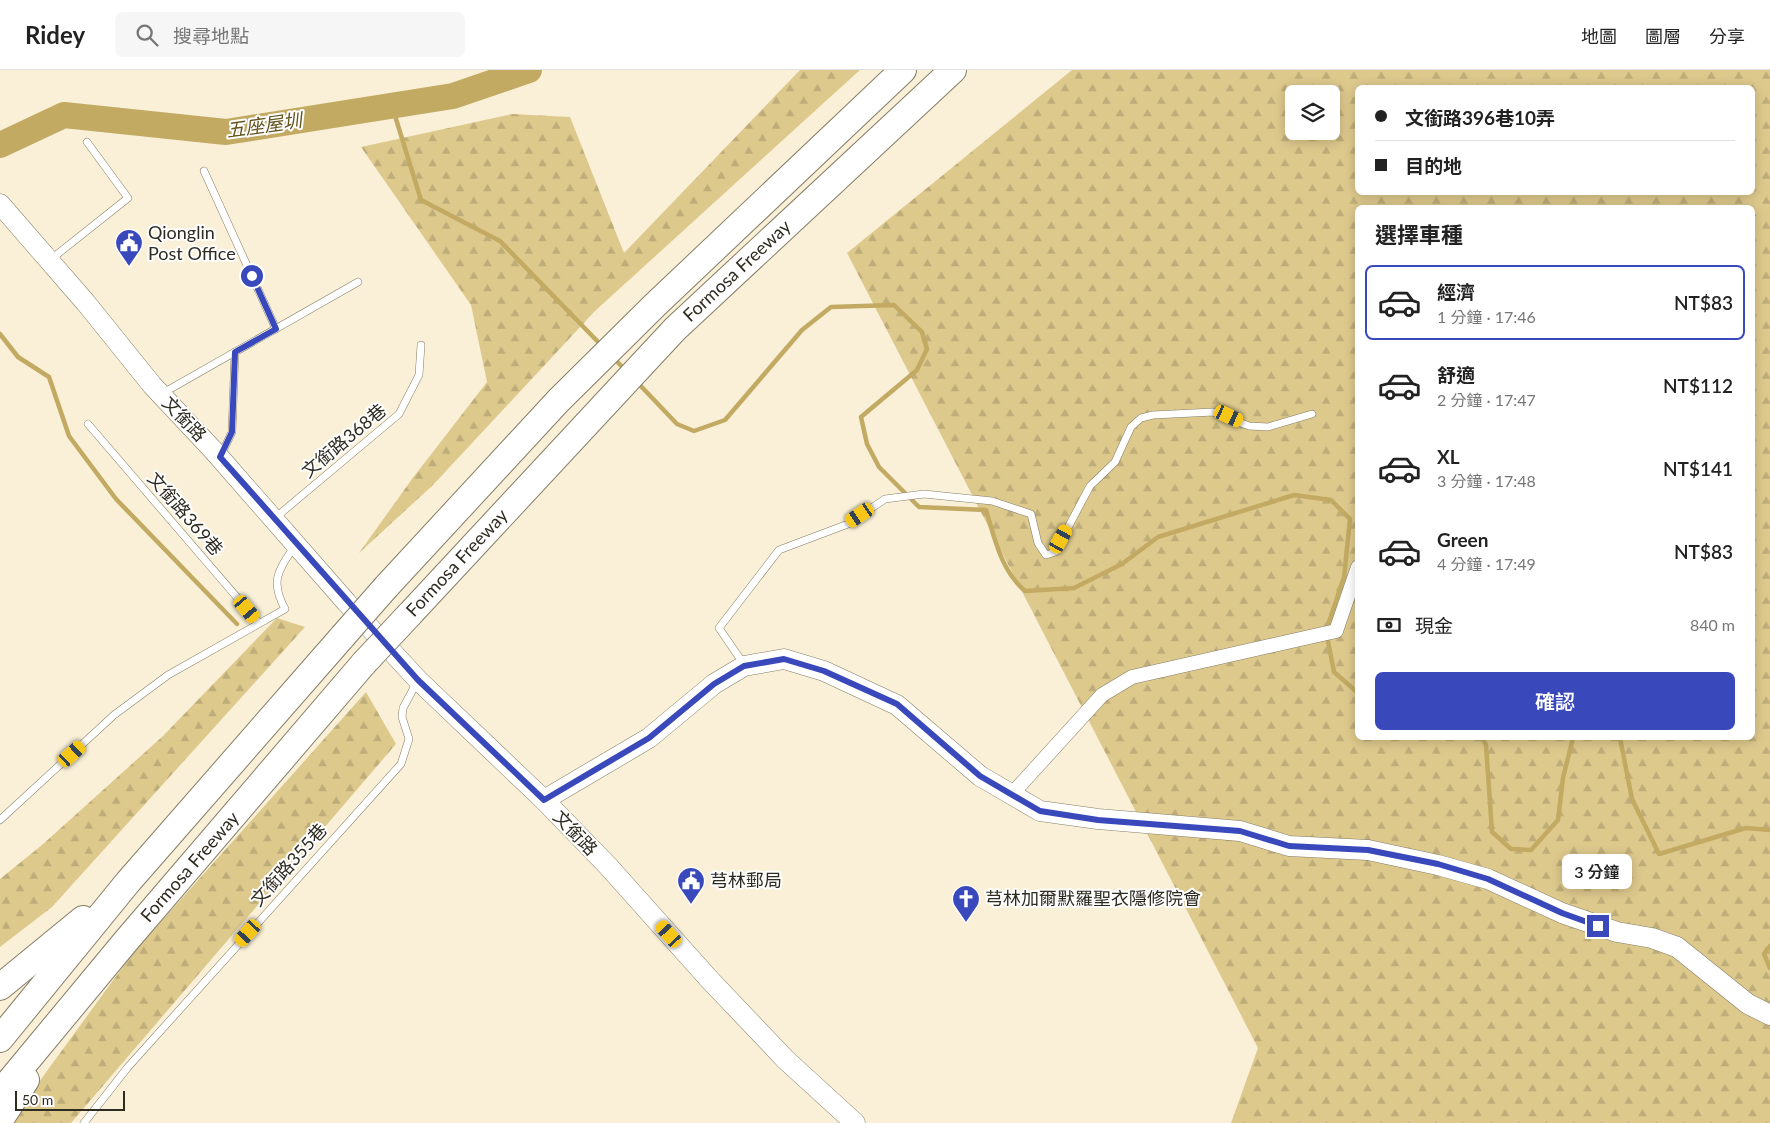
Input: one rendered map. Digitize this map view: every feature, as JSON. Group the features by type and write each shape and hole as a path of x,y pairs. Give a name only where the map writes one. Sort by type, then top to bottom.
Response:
{"highway":[{"name":"Formosa Freeway","path":"0,1039 128,882 342,636 558,401 655,305 903,70"},
{"name":"Formosa Freeway","path":"0,1093 126,941 364,663 675,329 953,70"},
{"path":"0,987 128,882"},
{"path":"0,1120 52,1041 126,941"}],"street":[{"name":"文銜路","path":"0,204 50,260 160,394 220,457 346,602 418,680 544,800 608,866 709,979 786,1060 855,1123"},
{"path":"1012,794 1102,695 1132,677 1336,631 1355,577"},
{"path":"544,800 649,738 714,684 744,666 784,659 824,671 897,704 980,776 1040,811 1098,820 1240,831 1289,846 1368,850 1438,864 1488,879 1580,920 1617,932 1660,940 1677,947 1748,1004 1770,1015"}],"lane":[{"path":"50,260 128,198 87,142"},
{"path":"204,171 276,329"},
{"path":"160,394 358,282"},
{"name":"文銜路368巷","path":"274,519 399,414 419,375 421,345"},
{"path":"220,457 232,432 235,352"},
{"path":"744,666 719,628 779,550 848,524 885,499 924,494 992,501 1031,514 1038,543 1046,555 1055,552 1090,486 1114,462 1131,427 1141,418 1153,415 1213,412 1249,426 1268,427 1312,414"},
{"name":"文銜路369巷","path":"88,424 259,624"},
{"path":"0,820 114,715 168,675 284,609 277,594 278,570 297,544"},
{"name":"文銜路355巷","path":"84,1123 128,1067 401,764 409,739 402,717 404,708 418,680"}],"green space":[{"path":"800,70 860,70 595,311 433,485 359,553 412,479 487,382 471,305 361,147 512,114 570,117 624,253"},
{"path":"1072,70 1770,70 1770,1123 1231,1123 1258,1048 847,253"},
{"path":"277,618 305,627 52,907 0,947 0,879 42,845 163,736"},
{"path":"366,692 396,744 71,1123 9,1123 133,953"}],"waterway":[{"name":"五座屋圳","path":"0,145 64,115 226,132 453,96 529,70"},
{"path":"392,106 421,200 500,241 602,346"},
{"path":"637,382 677,424 694,431 725,420 802,330 831,307 894,305 922,332 927,349 917,370 861,417 867,444 879,467 919,507 986,510 1004,564 1025,591 1074,588 1122,564 1158,537 1294,495 1331,500 1350,519 1344,577 1326,631 1334,672 1355,690"},
{"path":"0,334 18,357 49,377 69,436 116,499 237,624"},
{"path":"613,357 625,370"},
{"path":"1483,740 1486,745 1492,832 1511,849 1531,850 1558,820 1563,778 1572,740"},
{"path":"1620,740 1632,799 1659,854 1746,828 1770,830"},
{"path":"1770,946 1764,954 1770,968"}],"place":[{"name":"Qionglin Post Office","path":"129,267"},
{"name":"芎林郵局","path":"691,905"},
{"name":"芎林加爾默羅聖衣隱修院會","path":"966,923"}],"route":[{"path":"252,276 276,329 235,352 232,432 220,457 346,602 402,660 418,680 544,800 649,738 714,684 744,666 784,659 824,671 897,704 980,776 1040,811 1098,820 1240,831 1289,846 1368,850 1438,864 1488,879 1562,913 1598,926"}]}
